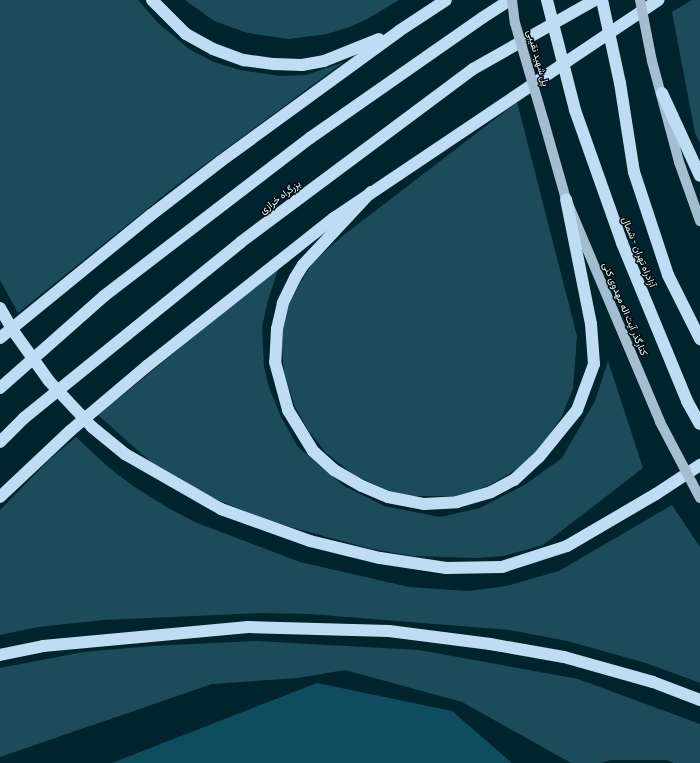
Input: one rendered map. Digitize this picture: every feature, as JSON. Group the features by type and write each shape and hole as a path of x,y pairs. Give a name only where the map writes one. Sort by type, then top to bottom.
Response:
{"highway":[{"path":"152,0 186,34 213,49 244,60 274,64 302,64 324,61 399,31"},
{"path":"0,338 202,176 399,31 446,0"},
{"path":"0,388 104,296 310,138 482,18 511,0"},
{"name":"آزادراه تهران - شمال","path":"547,0 575,110 622,243 687,401 700,424"},
{"name":"بزرگراه خرازی","path":"0,442 24,418 241,242 473,69 595,0"},
{"name":"آزادراه تهران - شمال","path":"602,0 620,83 634,172 668,275 700,340"},
{"path":"0,497 70,431 238,292 371,192 659,0"},
{"path":"662,93 700,176"},
{"path":"371,192 303,265 295,278 283,303 277,329 275,362 288,410 300,431 318,456 334,470 362,486 388,497 424,504 457,502 491,492 514,480 540,457 577,410 594,364 591,324 566,199"},
{"path":"0,308 14,332 49,381 92,427 125,454 221,509 310,541 380,558 446,568 502,567 567,546 656,494 700,465"},
{"path":"0,654 43,646 248,627 389,631 490,644 564,658 653,682 700,700"}],"main road":[{"name":"پل شهید نقیبی","path":"511,0 515,23 544,122"},
{"path":"640,0 652,61 662,93 679,162 700,221"},
{"name":"کنارگذر آیت اله مهدوی کنی","path":"544,122 566,199 660,422 700,498"}],"shaded area":[{"path":"0,0 138,0 158,23 189,49 214,62 240,70 280,76 306,75 344,62 173,188 18,313 0,280"},
{"path":"185,0 399,0 369,18 350,27 327,34 289,39 248,33 214,21"},
{"path":"692,0 700,0 700,143 695,133 672,12"},
{"path":"517,102 577,336 573,388 562,416 542,447 517,469 490,485 459,496 411,496 387,490 354,475 326,453 308,430 295,407 284,373 281,338 287,306 312,263 340,238"},
{"path":"279,267 268,300 262,327 264,367 269,387 281,417 298,447 344,486 384,506 440,517 480,508 526,484 562,458 595,401 608,361 643,468 543,545 504,556 476,558 413,556 372,549 268,521 202,493 152,463 98,415"},
{"path":"76,437 108,467 133,486 170,509 197,523 300,562 409,587 469,591 506,586 559,571 672,505 700,547 700,683 646,663 567,641 510,630 310,614 260,613 104,620 38,627 0,635 0,510 50,459"},
{"path":"255,641 419,650 578,679 700,724 700,763 674,763 667,760 611,760 601,763 571,763 462,702 345,670 298,678 212,684 0,757 0,668 83,652 151,646"},
{"path":"317,683 452,711 512,763 112,763"}]}
